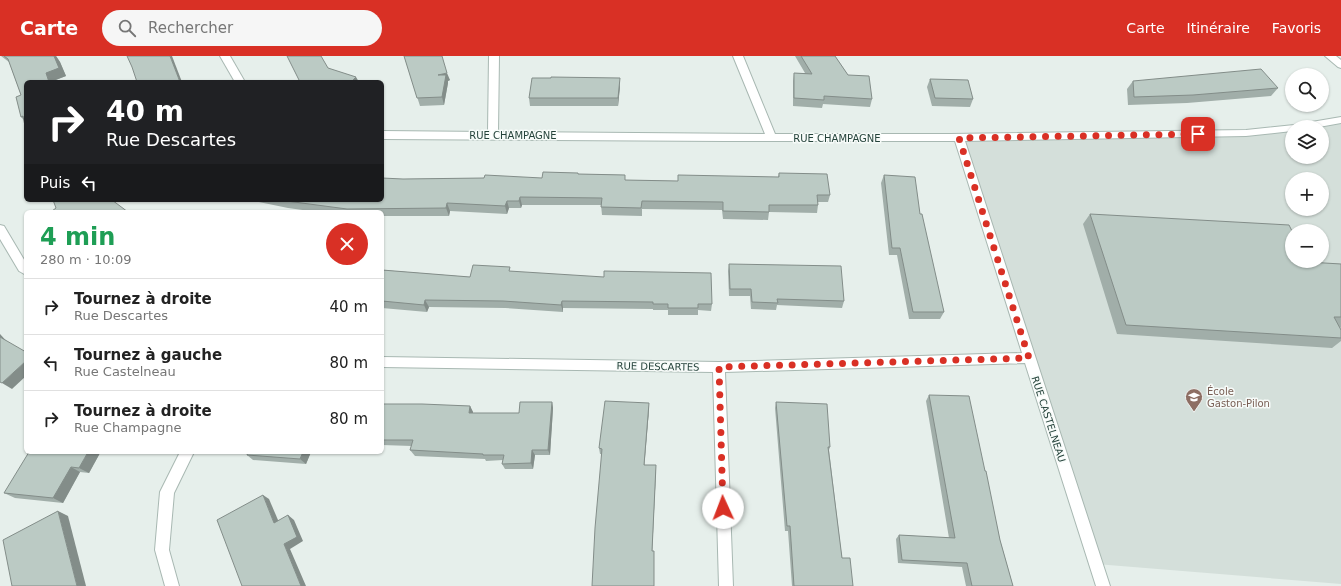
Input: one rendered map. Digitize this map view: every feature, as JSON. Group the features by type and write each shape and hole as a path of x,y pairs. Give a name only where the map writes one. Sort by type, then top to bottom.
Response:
{"street":[{"path":"225,56 239,80"},
{"path":"493,134 494,56"},
{"path":"738,56 771,138"},
{"path":"1330,56 1341,65"},
{"path":"1329,122 1341,120"},
{"name":"RUE CHAMPAGNE","path":"384,135 493,134 771,138 959,138 1246,133 1285,129"},
{"name":"RUE CASTELNEAU","path":"959,138 1103,586"},
{"path":"0,229 24,269"},
{"name":"RUE DESCARTES","path":"384,362 719,367 1029,358"},
{"path":"719,367 726,586"},
{"path":"172,586 162,550 167,492 186,454"}],"shaded area":[{"name":"École Gaston-Pilon","path":"1341,120 1341,584 1096,564 959,138 1246,133 1285,129 1285,164 1329,164 1329,122"}],"building":[{"path":"4,56 54,56 59,68 46,73 48,80 24,80 24,121 23,116 21,117 16,97 21,95 8,59"},
{"path":"127,56 170,56 179,80 136,80"},
{"path":"287,56 321,56 328,68 356,77 353,80 299,80"},
{"path":"404,56 442,56 447,73 438,75 446,75 442,97 417,98"},
{"path":"801,56 835,56 848,75 869,76 872,99 824,96 824,100 794,98 794,73 812,74"},
{"path":"1261,69 1278,88 1193,95 1134,97 1133,81"},
{"path":"532,78 620,78 618,98 529,98"},
{"path":"930,79 968,80 973,99 935,98"},
{"path":"543,172 625,175 625,180 678,181 678,175 779,177 779,173 827,174 830,195 817,195 818,205 769,205 769,212 723,211 723,202 642,201 641,208 601,207 602,198 520,197 519,201 507,201 505,206 447,203 446,208 347,209 294,202 384,202 384,178 484,178 485,175 542,178"},
{"path":"884,175 915,177 920,214 922,214 944,312 913,312 900,248 892,248"},
{"path":"54,202 115,202 125,210 53,210 56,208"},
{"path":"1090,214 1285,225 1285,268 1329,268 1329,263 1341,264 1341,317 1334,317 1341,330 1341,338 1126,325"},
{"path":"729,264 841,266 844,301 777,299 778,303 752,302 751,289 730,289"},
{"path":"473,265 510,267 509,271 604,277 604,271 711,273 712,304 698,304 698,308 668,308 668,304 653,304 653,302 562,301 561,305 503,301 425,300 424,305 384,301 384,270 470,277"},
{"path":"0,337 24,351 24,363 2,383 0,382"},
{"path":"929,395 969,396 1000,540 1013,586 972,586 967,563 902,560 899,535 955,538"},
{"path":"605,401 649,403 644,465 656,465 652,551 654,551 654,586 592,586 595,528 602,449 599,448"},
{"path":"520,402 552,402 548,450 532,450 531,463 502,464 504,455 410,450 413,440 384,440 384,404 470,406 469,413 519,413"},
{"path":"776,402 827,404 830,447 828,447 842,558 850,558 853,586 794,586 790,526 787,526"},
{"path":"28,454 87,454 79,468 71,467 53,498 4,493"},
{"path":"247,454 302,454 300,459"},
{"path":"263,495 274,523 288,515 297,537 284,544 301,586 242,586 217,520"},
{"path":"58,511 77,586 12,586 3,540"}],"place":[{"name":"École Gaston-Pilon","path":"1194,412"}],"route":[{"path":"723,508 719,367 1029,358 959,138 1198,134"}]}
